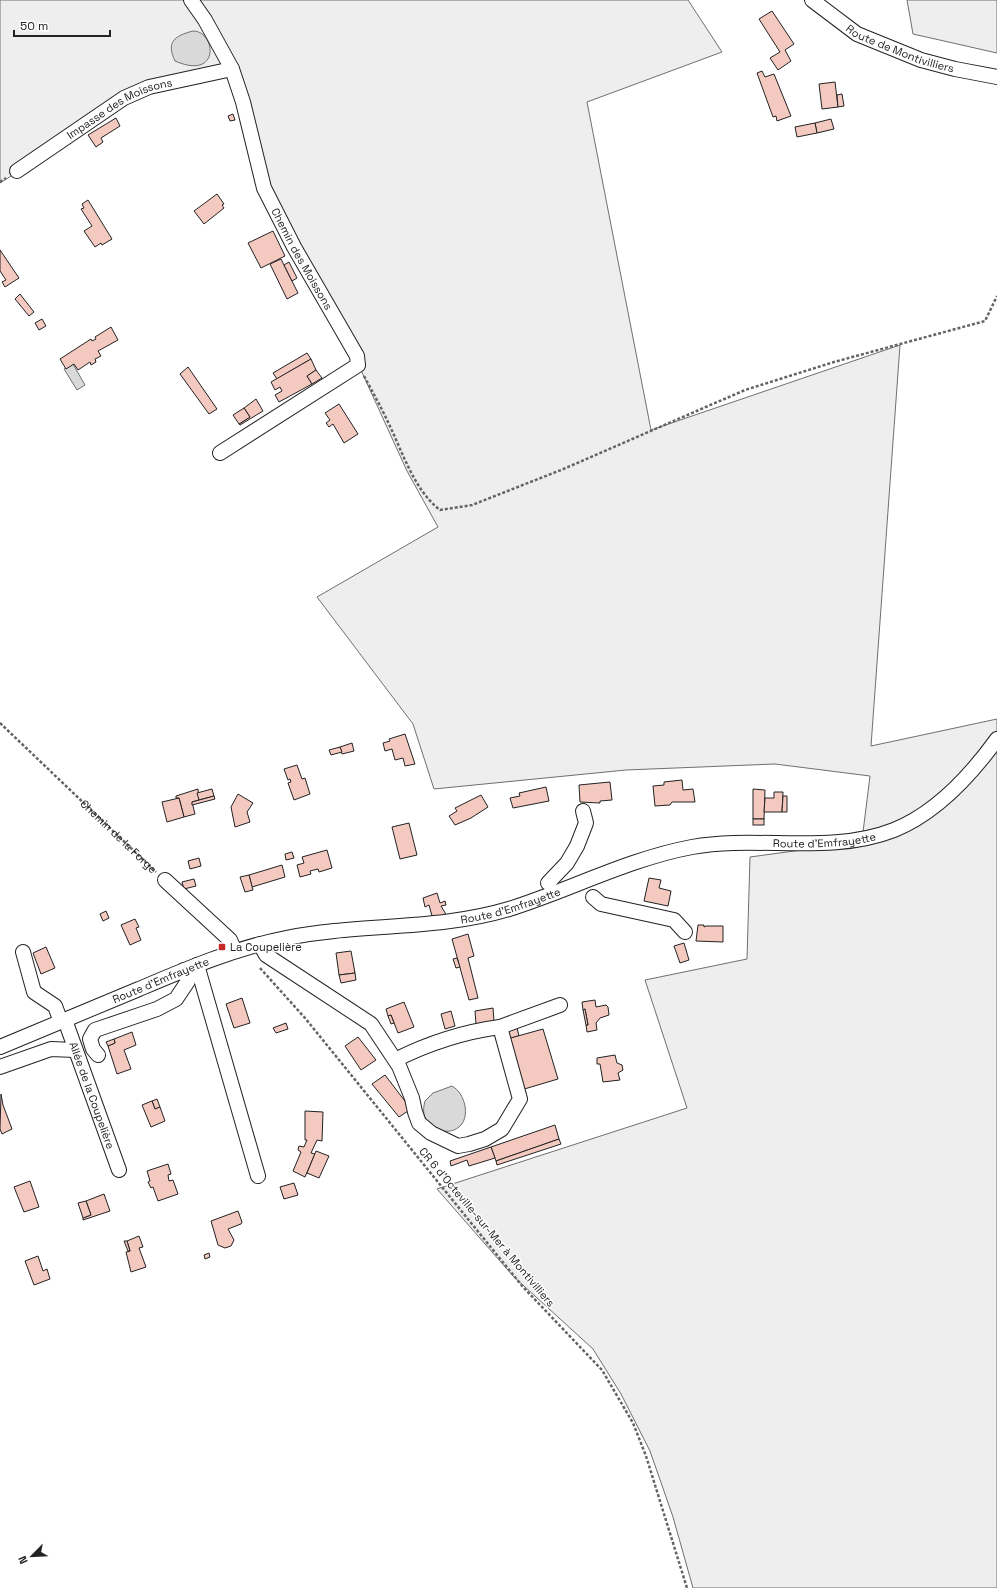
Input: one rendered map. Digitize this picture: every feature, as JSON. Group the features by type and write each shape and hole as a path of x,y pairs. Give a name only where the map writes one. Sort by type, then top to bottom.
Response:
{"street":[{"name":"Chemin des Moissons","path":"191,0 205,20 232,69 244,102 264,188 294,247 357,356 358,365"},
{"name":"Route de Montivilliers","path":"812,0 857,34 921,60 955,70 997,77"},
{"name":"Impasse des Moissons","path":"17,171 124,98 149,87 232,69"},
{"path":"220,453 358,365"},
{"name":"Route d'Emfrayette","path":"0,1047 184,970 260,944 286,938 335,931 432,925 465,919 509,909 645,859 692,847 752,842 835,842 876,836 897,829 941,802 986,755 997,739"},
{"path":"548,883 567,863 577,846 586,823 583,811"},
{"name":"Chemin de la Forge","path":"165,880 230,940 235,952"},
{"path":"593,897 601,904 674,920 685,932"},
{"path":"260,944 266,955 371,1024 395,1060 412,1098 414,1112 420,1123 431,1134 458,1146 485,1139 502,1129 520,1099 500,1027"},
{"name":"Allée de la Coupelière","path":"23,952 34,992 55,1006 63,1021 75,1050 118,1170"},
{"path":"197,965 258,1176"},
{"path":"98,1055 93,1049 90,1039 95,1030 157,1009 176,999 188,980 184,970"},
{"path":"395,1060 440,1040 470,1031 500,1027 560,1005"},
{"path":"0,1067 51,1049 75,1050"}],"path":[{"path":"358,365 387,419 410,470 430,503 440,510 452,509 472,505 562,470 745,390 834,362 985,321 997,296"},
{"name":"Chemin de la Forge","path":"0,723 165,880"},
{"name":"CR 6 d'Octeville-sur-Mer à Montivilliers","path":"258,966 305,1018 524,1287 602,1370 633,1424 646,1456 687,1588"}],"shaded area":[{"path":"0,0 688,0 722,52 587,102 651,430 900,345 871,746 997,719 997,1588 693,1588 673,1517 650,1451 621,1394 593,1349 513,1276 437,1189 687,1108 645,980 747,959 750,857 853,843 862,840 870,776 775,764 626,770 434,789 413,724 317,597 438,527 407,471 360,368 289,246 245,118 227,75 144,92 0,183"},
{"path":"907,0 997,0 997,53 913,34"},
{"path":"193,31 201,33 206,38 210,46 210,54 207,60 200,65 190,65 175,61 171,49 172,44 181,35"},
{"path":"73,364 85,385 77,390 64,369"},
{"path":"452,1086 457,1089 463,1099 465,1105 465,1117 463,1123 454,1130 438,1130 426,1119 424,1104 433,1093"}],"building":[{"path":"772,11 794,44 785,50 791,61 778,70 770,58 780,52 759,19"},
{"path":"762,71 765,77 774,74 791,116 777,121 776,116 773,117 757,73"},
{"path":"835,82 838,107 822,109 819,84"},
{"path":"842,94 844,106 838,107 837,95"},
{"path":"233,114 235,120 230,121 228,116"},
{"path":"116,118 120,126 101,138 103,142 96,147 88,135"},
{"path":"831,119 834,129 817,133 815,123"},
{"path":"815,123 817,133 797,137 795,127"},
{"path":"217,194 224,204 222,205 224,208 204,224 194,211"},
{"path":"88,200 112,239 95,247 84,231 92,226 81,209 84,208 82,204"},
{"path":"273,231 285,256 261,268 248,243"},
{"path":"0,250 19,278 5,287 2,282 6,280 0,271"},
{"path":"281,259 298,293 287,299 270,264"},
{"path":"289,262 297,278 292,281 284,265"},
{"path":"20,294 34,312 29,316 15,299"},
{"path":"42,319 46,326 39,330 35,323"},
{"path":"111,327 118,340 98,351 101,356 95,359 96,362 91,365 90,362 78,370 74,364 66,369 60,359 91,339 92,341 96,339 95,337"},
{"path":"307,353 311,359 277,379 273,373"},
{"path":"311,359 316,370 307,376 312,384 279,402 275,395 282,391 280,387 275,390 271,382"},
{"path":"188,367 217,409 209,414 180,374"},
{"path":"316,370 322,378 312,384 307,376"},
{"path":"256,399 263,411 240,425 239,424 250,417 244,408"},
{"path":"339,404 358,434 344,443 333,424 329,427 326,423 330,420 325,413"},
{"path":"244,408 250,417 239,424 233,415"},
{"path":"405,734 415,764 405,766 403,758 395,760 392,749 385,751 383,743 390,741 389,739"},
{"path":"352,743 354,751 342,754 340,747"},
{"path":"340,747 342,752 331,755 329,750"},
{"path":"297,765 302,779 305,778 310,794 294,800 288,783 291,782 290,779 288,780 284,769"},
{"path":"682,780 683,790 693,789 695,802 672,802 670,805 655,806 653,786 664,785 664,782"},
{"path":"610,782 612,800 600,801 600,803 580,802 579,785"},
{"path":"546,787 549,801 513,808 510,798 520,796 519,793"},
{"path":"198,789 199,800 192,802 195,814 184,817 179,798 176,798 176,796"},
{"path":"212,789 214,796 199,800 197,793"},
{"path":"753,789 765,790 764,819 753,819"},
{"path":"774,792 783,792 782,812 764,812 765,798 774,798"},
{"path":"238,794 253,803 247,812 250,822 235,827 231,807"},
{"path":"481,795 488,807 471,818 455,825 449,816 457,811 455,808"},
{"path":"214,796 215,799 192,805 192,802"},
{"path":"783,796 787,796 787,812 782,812"},
{"path":"179,798 184,817 167,822 162,802"},
{"path":"753,819 764,819 764,825 753,825"},
{"path":"409,823 417,855 400,859 392,827"},
{"path":"327,850 332,868 319,872 318,869 310,871 311,874 300,877 297,865 304,863 302,857"},
{"path":"292,852 294,858 286,860 285,854"},
{"path":"199,858 201,866 190,869 188,861"},
{"path":"282,865 285,877 252,887 249,875"},
{"path":"249,875 253,890 245,892 240,877"},
{"path":"649,878 661,880 659,888 671,891 668,906 644,901"},
{"path":"194,879 196,886 184,889 182,882"},
{"path":"437,893 440,903 445,901 446,905 441,906 447,916 432,916 429,905 425,907 423,898"},
{"path":"106,911 109,918 103,921 100,914"},
{"path":"135,919 139,927 136,928 141,940 130,945 121,925"},
{"path":"698,925 704,925 704,927 723,926 723,942 696,941"},
{"path":"468,934 474,956 468,958 478,998 469,1000 452,939"},
{"path":"684,943 689,960 680,963 674,946"},
{"path":"46,947 55,968 41,974 33,953"},
{"path":"351,951 355,973 339,975 336,953"},
{"path":"457,958 460,967 456,968 453,959"},
{"path":"355,973 356,980 341,983 339,975"},
{"path":"242,998 250,1023 234,1028 226,1004"},
{"path":"595,1000 596,1007 606,1005 608,1007 609,1015 600,1018 596,1023 597,1030 587,1032 586,1025 588,1025 582,1002"},
{"path":"404,1002 414,1027 398,1033 391,1015 388,1016 386,1009"},
{"path":"493,1008 494,1021 476,1024 475,1011"},
{"path":"585,1009 588,1025 586,1025 583,1010"},
{"path":"451,1011 455,1026 445,1029 441,1014"},
{"path":"391,1015 394,1023 391,1024 388,1016"},
{"path":"286,1023 288,1029 276,1033 273,1028"},
{"path":"517,1028 519,1036 507,1039 504,1032"},
{"path":"543,1029 558,1079 521,1090 507,1039"},
{"path":"132,1032 136,1045 124,1050 131,1069 117,1074 108,1046 115,1043 114,1039"},
{"path":"358,1037 376,1060 361,1070 345,1046"},
{"path":"114,1039 115,1043 108,1046 106,1042"},
{"path":"615,1055 617,1063 622,1065 623,1070 618,1073 620,1080 603,1082 600,1064 597,1064 597,1058"},
{"path":"385,1075 411,1109 399,1117 372,1084"},
{"path":"1,1094 3,1105 12,1129 2,1134 0,1129"},
{"path":"157,1099 160,1107 155,1109 152,1101"},
{"path":"152,1101 155,1109 160,1107 165,1121 151,1127 142,1105"},
{"path":"305,1111 323,1112 322,1141 317,1140 311,1153 315,1154 305,1177 293,1171 301,1152 298,1150 299,1146 304,1147 307,1140 305,1140"},
{"path":"555,1125 559,1139 496,1161 491,1147"},
{"path":"559,1139 561,1144 497,1165 496,1161"},
{"path":"491,1147 495,1158 469,1166 467,1160 451,1166 450,1161"},
{"path":"316,1151 329,1156 319,1178 307,1173"},
{"path":"168,1164 171,1174 168,1175 169,1181 173,1180 178,1194 158,1201 153,1187 151,1188 148,1182 150,1181 147,1171"},
{"path":"30,1181 39,1207 24,1212 14,1187"},
{"path":"294,1183 298,1195 284,1199 280,1187"},
{"path":"104,1194 110,1211 83,1220 83,1218 91,1215 86,1201"},
{"path":"86,1201 91,1215 83,1218 78,1203"},
{"path":"238,1211 242,1222 241,1224 228,1229 234,1240 231,1246 225,1248 218,1245 211,1221"},
{"path":"139,1236 143,1247 139,1248 146,1267 131,1272 126,1252 130,1251 127,1241"},
{"path":"124,1241 127,1241 130,1251 128,1251"},
{"path":"209,1253 210,1257 205,1259 204,1255"},
{"path":"38,1256 43,1271 47,1269 50,1279 34,1285 25,1261"}],"place":[{"name":"La Coupelière","path":"222,947"}]}
